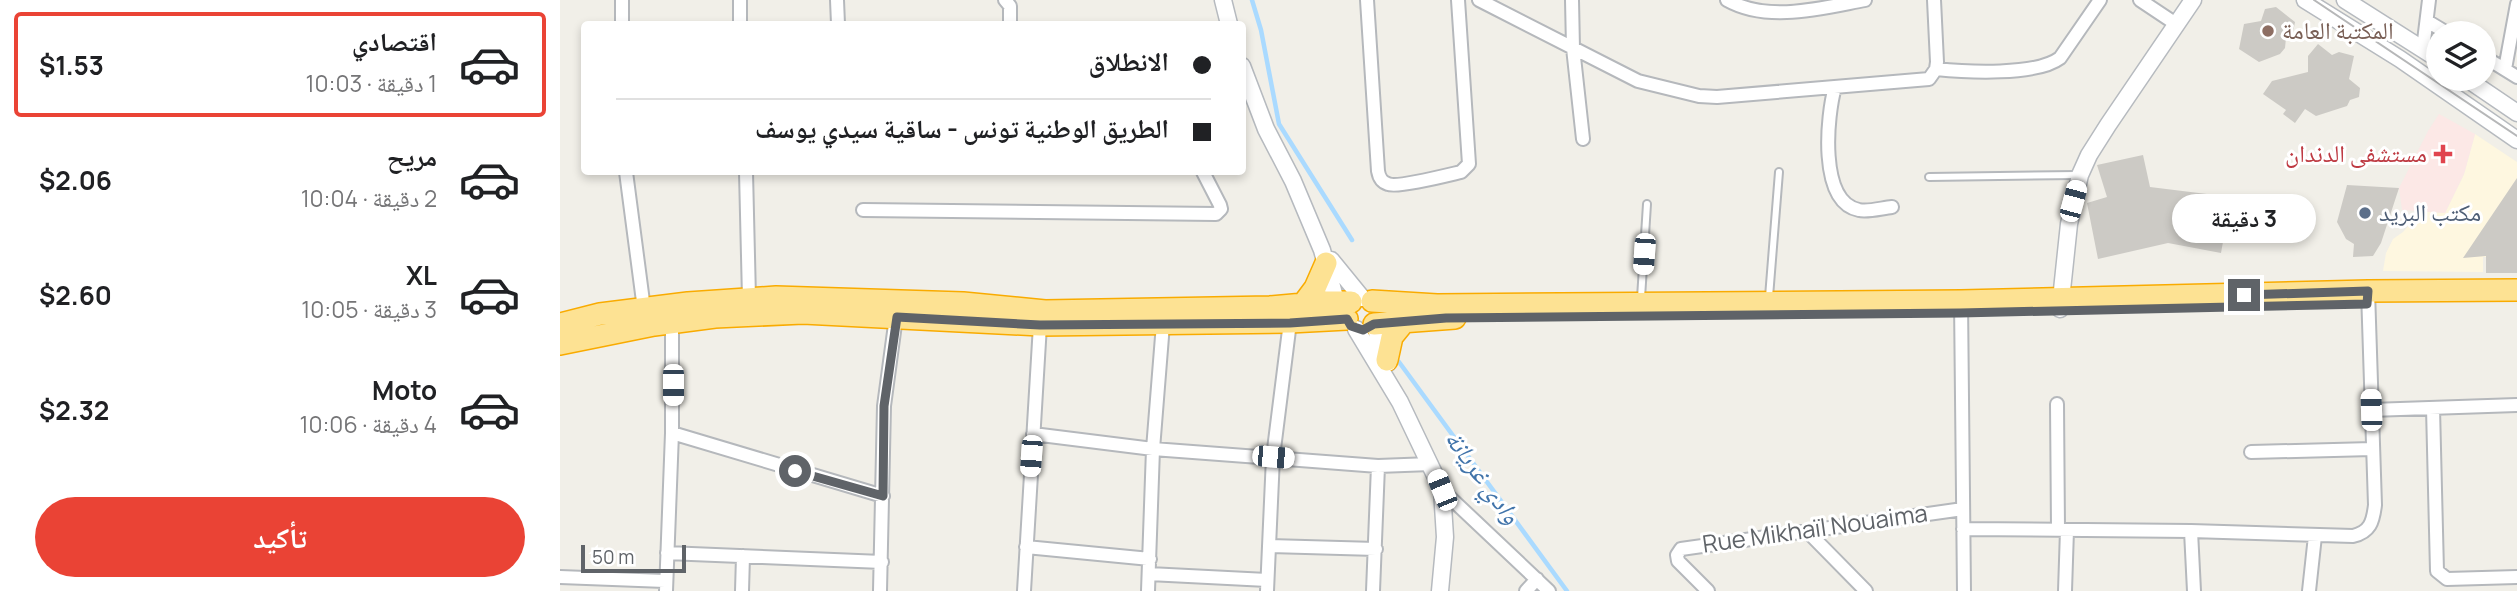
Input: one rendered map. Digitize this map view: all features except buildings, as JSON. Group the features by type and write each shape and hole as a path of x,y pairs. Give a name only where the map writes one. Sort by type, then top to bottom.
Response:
{"highway":[{"path":"1303,303 1315,288 1324,256"},
{"path":"565,333 672,323 802,305 963,303 1045,311 1270,307 1303,303 1405,321 2367,297 2517,290"},
{"path":"2367,297 2517,300"},
{"path":"565,333 600,314 749,298 897,317 1040,325 1290,323 1355,311 1437,305 1768,302 1961,307"},
{"path":"1387,360 1392,337 1405,321"}],"main road":[{"path":"1223,0 1228,21"},
{"path":"2061,304 2069,225 2080,175 2108,125 2193,0"},
{"path":"2305,0 2400,59 2517,140"},
{"path":"2345,0 2426,51"},
{"path":"1246,80 1324,256 1355,311 1442,490 1445,537 1440,591"},
{"path":"2485,91 2517,113"},
{"path":"1324,256 1387,360 1400,402"}],"street":[{"path":"622,0 622,21"},
{"path":"740,0 740,21"},
{"path":"837,0 838,21"},
{"path":"1005,0 1010,6 1010,21"},
{"path":"1367,0 1378,171 1384,181 1395,185 1461,172 1469,164 1458,0"},
{"path":"1479,0 1638,81 1699,96 1717,97 1929,79 1936,69 1934,0"},
{"path":"1572,0 1573,48 1583,139"},
{"path":"1727,0 1746,7 1787,12 1814,10 1865,0"},
{"path":"1936,69 1988,71 2040,68 2053,63 2060,58 2100,0"},
{"path":"2140,0 2176,24"},
{"path":"2427,21 2429,0"},
{"path":"2505,69 2517,4"},
{"path":"2423,49 2426,28"},
{"path":"2496,63 2517,77"},
{"path":"1835,87 1826,142 1830,170 1838,193 1858,210 1892,207"},
{"path":"626,175 643,309"},
{"path":"746,175 749,298"},
{"path":"863,210 1216,214 1221,209 1220,205 1205,175"},
{"path":"1963,529 2353,536 2368,529 2372,523 2375,505 2367,297"},
{"path":"1961,307 1964,591"},
{"path":"880,591 884,406 897,317"},
{"path":"560,577 602,585 666,586 672,433 672,323"},
{"path":"1149,574 1267,585 1273,457 1290,323"},
{"path":"1148,591 1153,449 1163,324"},
{"path":"1024,591 1040,325"},
{"path":"2057,404 2065,591"},
{"path":"2371,410 2517,405"},
{"path":"2433,408 2437,571 2447,579 2517,577"},
{"path":"672,433 883,496"},
{"path":"1033,434 1153,449 1378,466 1431,464"},
{"path":"2251,452 2372,449"},
{"path":"1373,591 1378,466"},
{"path":"1442,490 1549,591"},
{"name":"Rue Mikhaïl Nouaima","path":"1708,591 1678,561 1678,551 1963,509"},
{"path":"1807,531 1867,591"},
{"path":"2191,531 2194,591"},
{"path":"2309,591 2315,536"},
{"path":"1269,546 1376,549"},
{"path":"1026,547 1150,559"},
{"path":"667,553 882,562"},
{"path":"742,591 743,556"},
{"path":"1526,591 1537,579"}],"lane":[{"path":"1768,302 1779,172"},
{"path":"1928,177 2080,175"},
{"path":"1640,303 1647,204"}],"shaded area":[{"name":"مستشفى الدندان","path":"2439,114 2475,134 2464,174 2445,213 2402,210 2399,188"},
{"path":"2475,134 2517,162 2517,257 2483,257 2483,272 2383,271 2386,253 2393,239 2403,232 2421,211 2445,213 2464,174"}],"waterway":[{"name":"وادي غريانة","path":"1252,0 1261,30 1279,124 1352,240"},
{"name":"وادي غريانة","path":"1399,362 1567,591"}],"tram line":[{"path":"2314,0 2517,136"}],"place":[{"name":"المكتبة العامة","path":"2268,31"},
{"name":"مستشفى الدندان","path":"2443,154"},
{"name":"مكتب البريد","path":"2365,213"}],"route":[{"path":"795,471 883,496 884,406 897,317 1040,325 1290,323 1347,319 1351,326 1363,330 1374,324 1446,318 1960,313 2367,304 2368,291 2244,295"}]}
